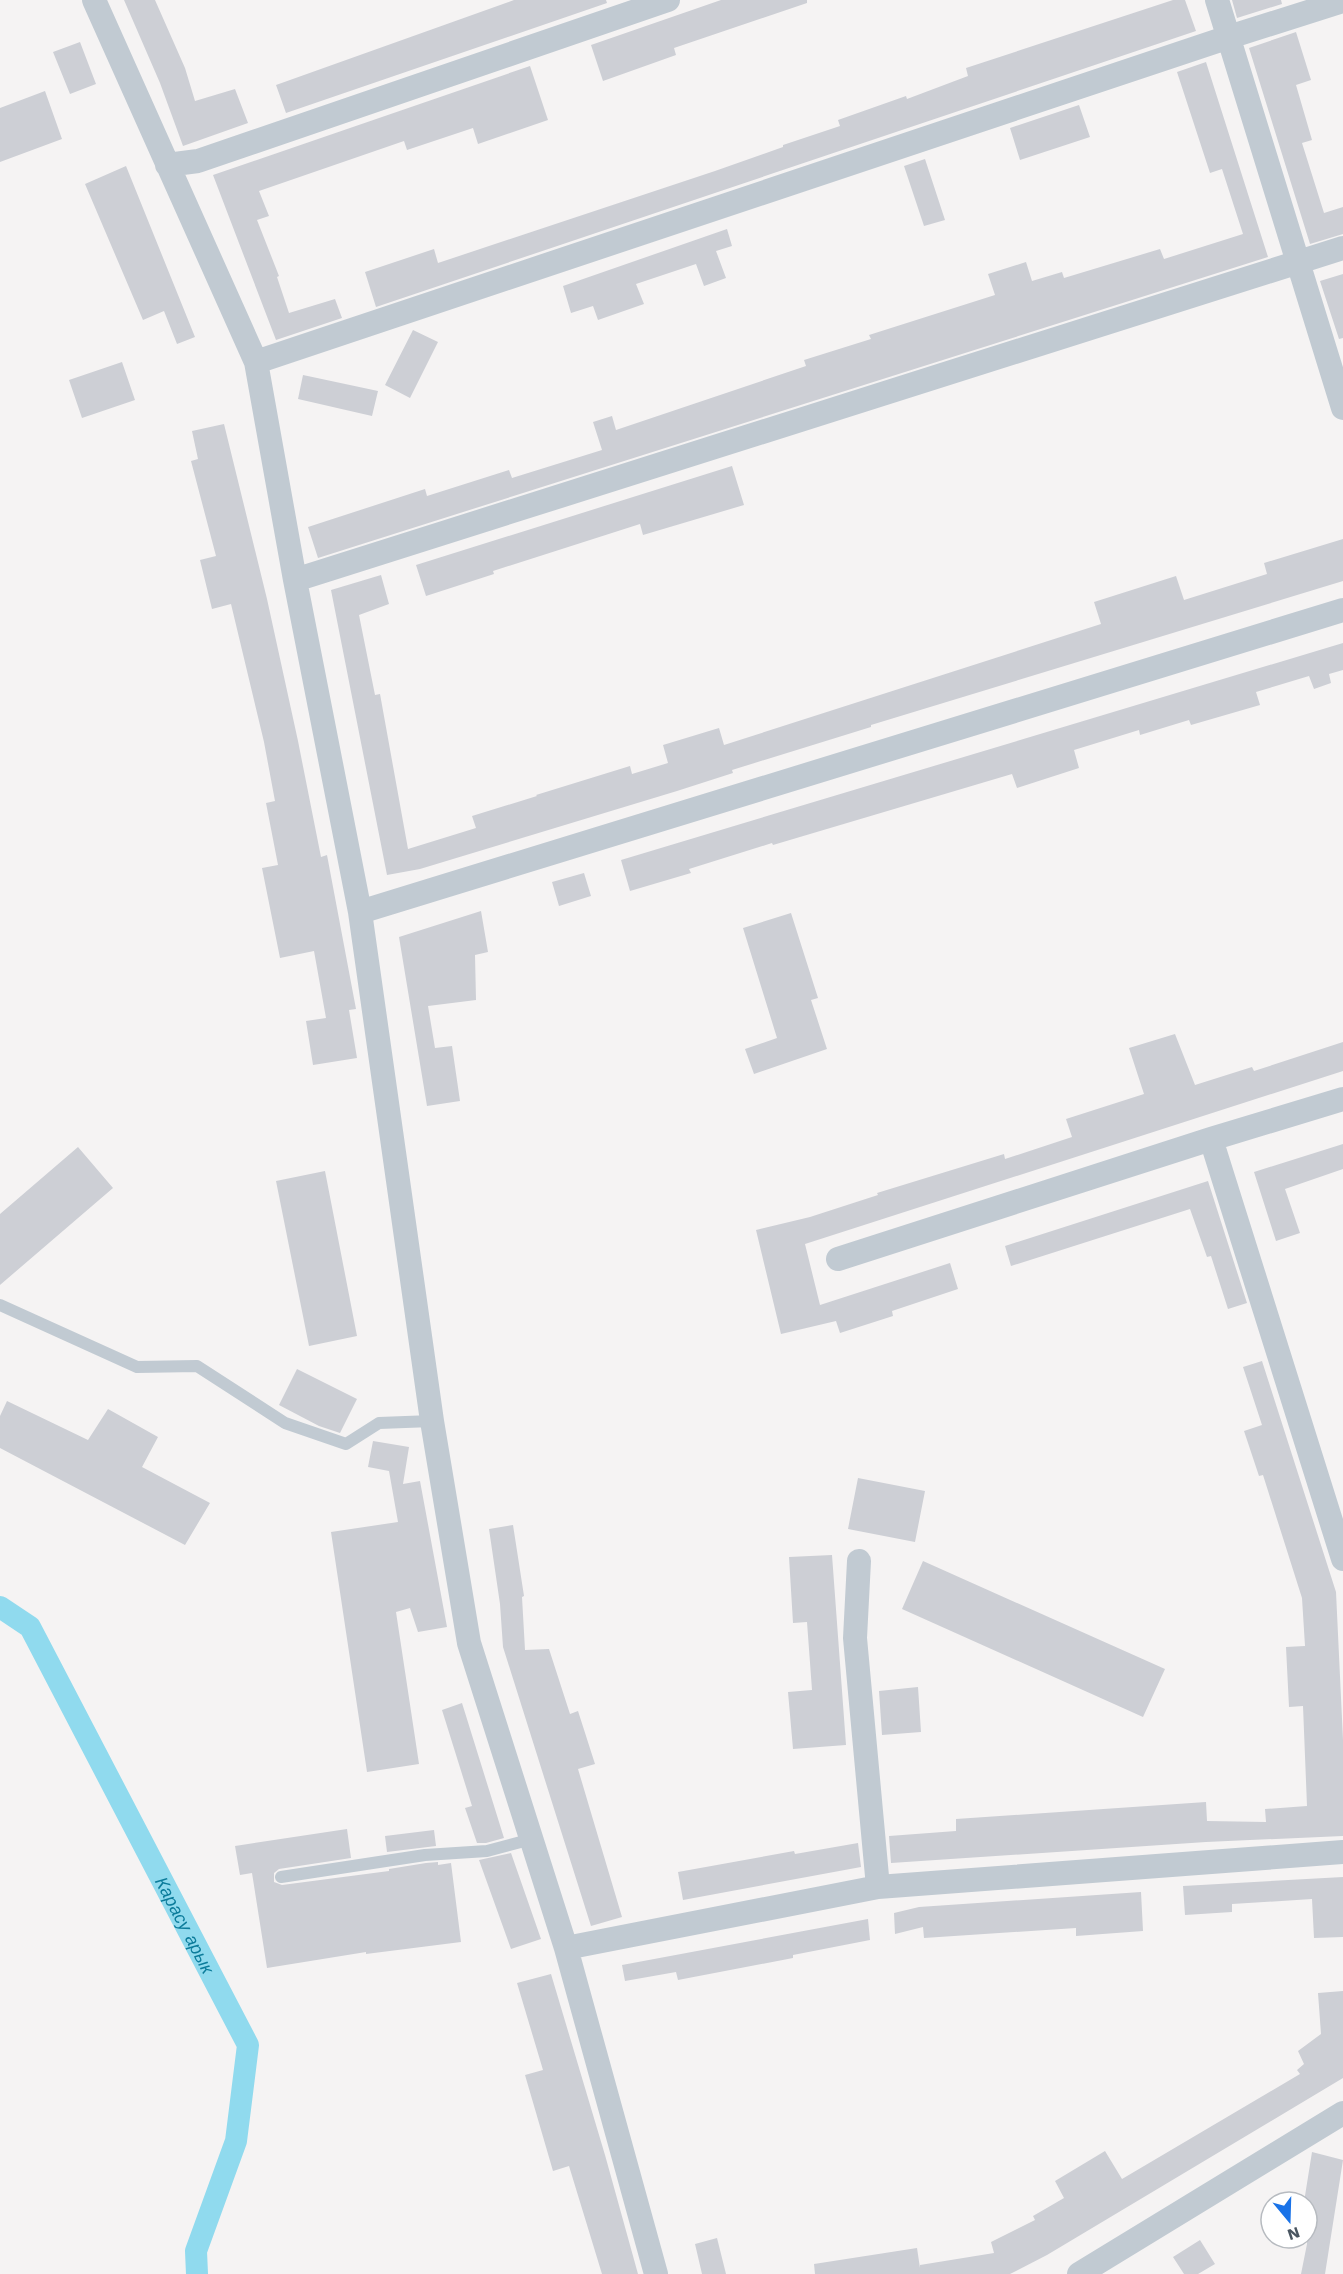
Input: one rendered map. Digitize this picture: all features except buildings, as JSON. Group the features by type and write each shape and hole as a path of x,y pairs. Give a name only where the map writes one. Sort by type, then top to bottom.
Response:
{"street":[{"path":"94,0 256,362 295,580 360,912 432,1421 469,1643 566,1948 656,2274"},
{"path":"167,165 198,161 668,0"},
{"path":"1217,0 1343,408"},
{"path":"256,362 1343,1"},
{"path":"295,580 1343,248"},
{"path":"360,912 1343,610"},
{"path":"838,1259 1343,1099"},
{"path":"1211,1139 1343,1559"},
{"path":"859,1560 855,1638 878,1887"},
{"path":"566,1948 878,1887 1343,1852"},
{"path":"1079,2274 1343,2113"}],"lane":[{"path":"0,1305 137,1367 196,1366 285,1423 346,1444 379,1423 432,1421"},
{"path":"281,1877 425,1855 487,1851 532,1839"}],"waterway":[{"name":"Карасу арык","path":"0,1607 30,1627 248,2045 236,2141 196,2251 197,2274"}]}
